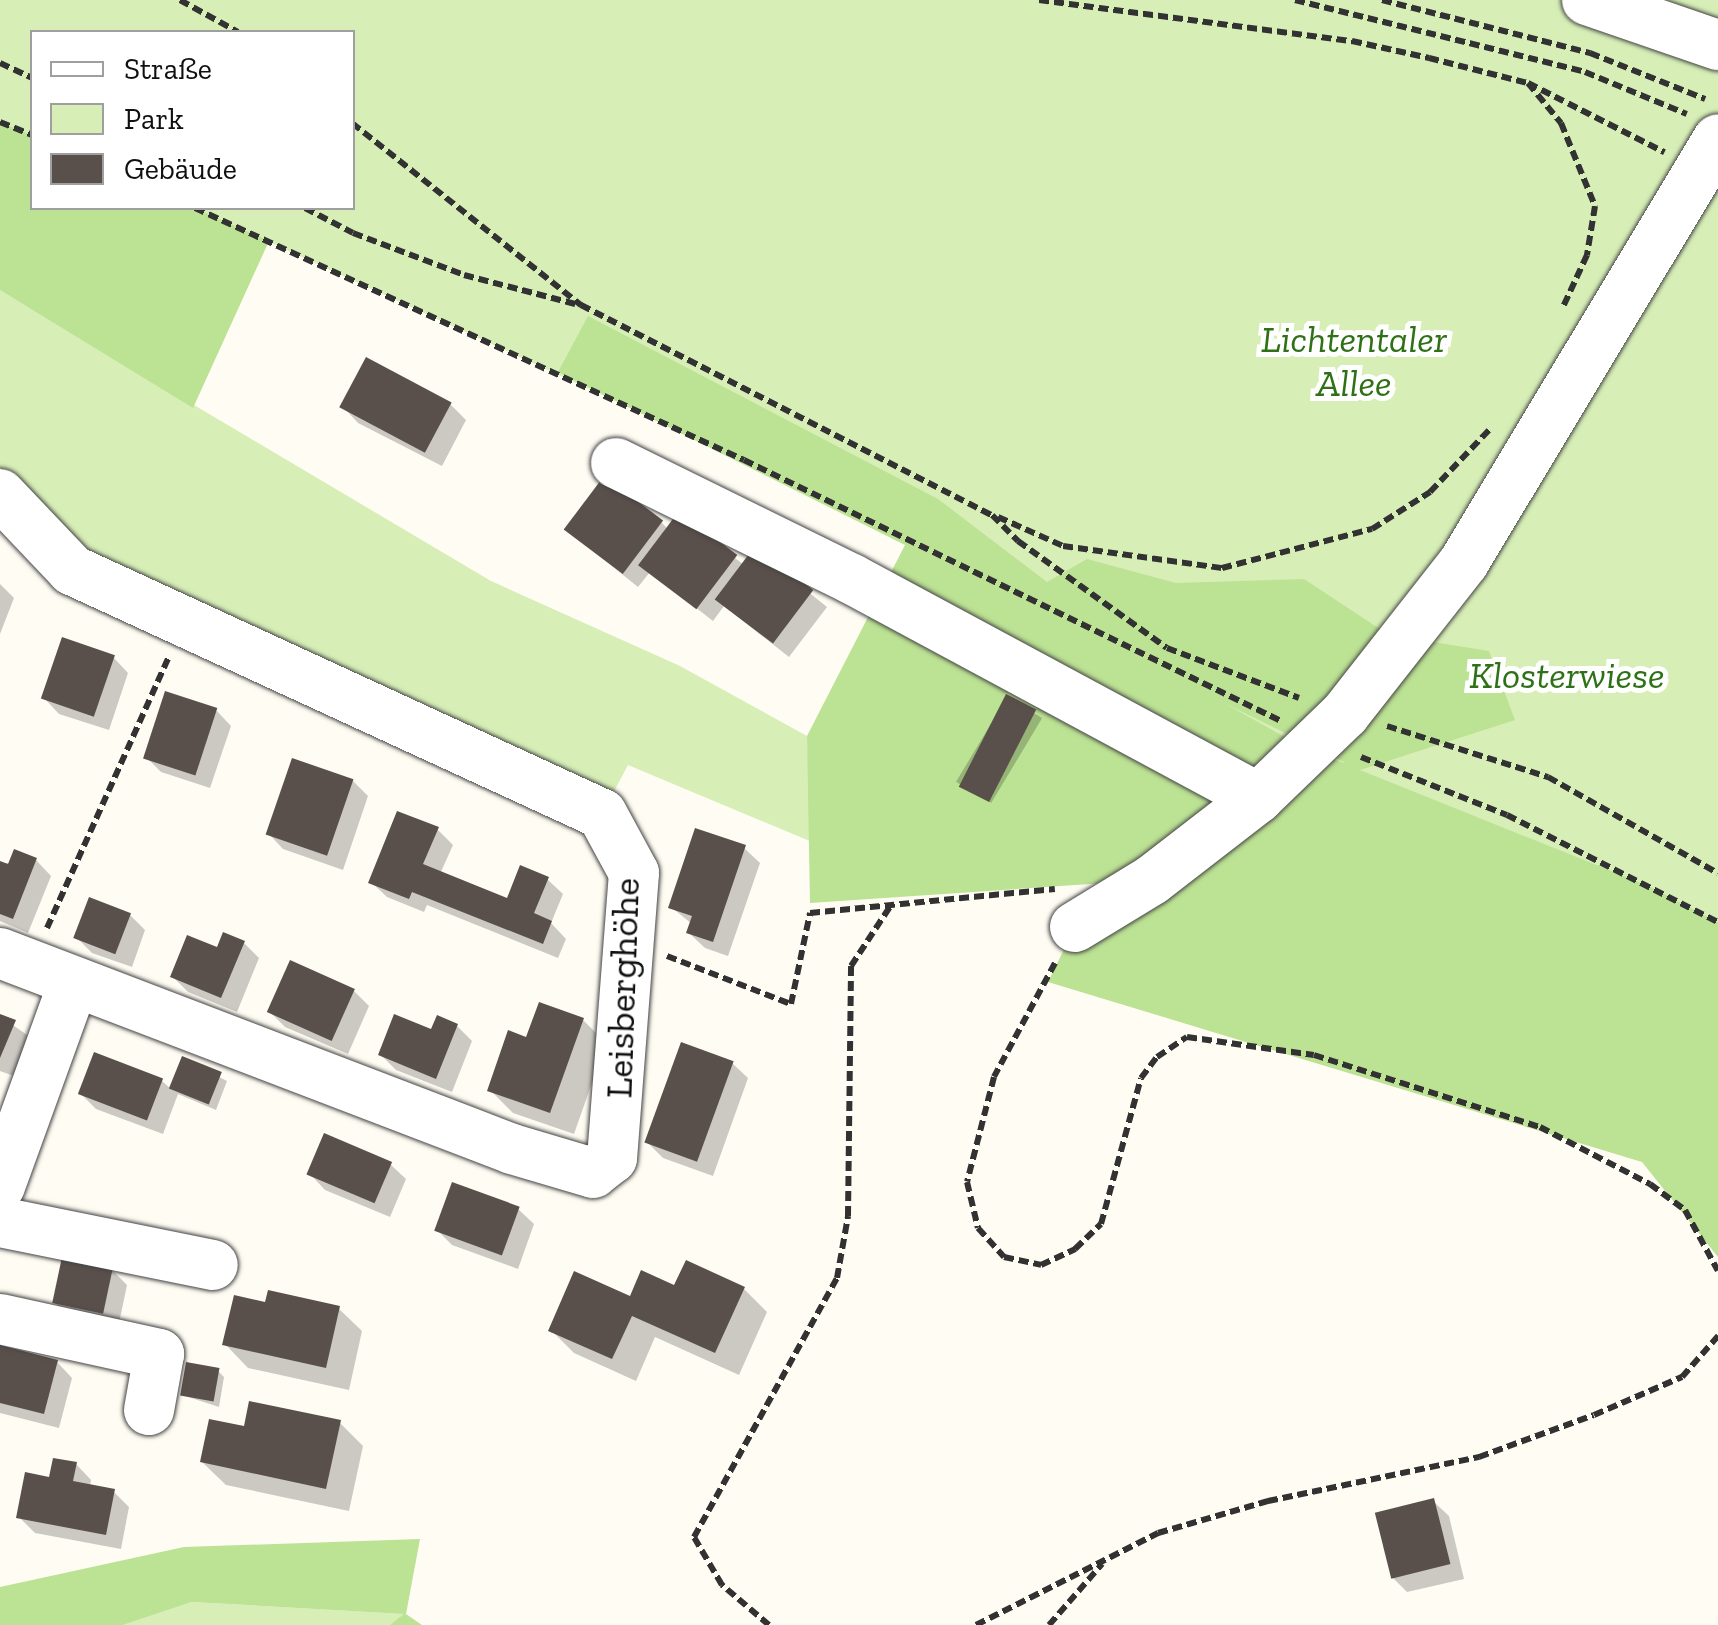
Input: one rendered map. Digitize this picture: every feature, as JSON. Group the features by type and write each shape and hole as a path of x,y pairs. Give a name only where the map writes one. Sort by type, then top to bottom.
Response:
{"street":[{"path":"1588,0 1718,45"},
{"path":"1069,908 1152,880 1258,798 1333,727 1464,562 1706,144"},
{"path":"616,464 852,579 1258,798"},
{"name":"Leisberghöhe","path":"0,494 72,570 602,814 634,873 619,1126 612,1158 598,1181 35,967"},
{"path":"0,1186 35,967"},
{"path":"0,1222 213,1265"},
{"path":"0,1318 158,1354 149,1410"}],"path":[{"path":"180,0 234,30"},
{"path":"1039,0 1352,41 1528,83 1706,144"},
{"path":"1295,0 1585,72 1706,144"},
{"path":"1382,0 1590,53 1718,104"},
{"path":"0,63 30,77"},
{"path":"1528,83 1560,123 1595,206 1587,255 1555,324"},
{"path":"0,122 30,134"},
{"path":"355,124 581,305 992,515 1064,546 1222,568 1372,529 1430,492 1504,414"},
{"path":"199,210 1333,727 1548,777 1718,873"},
{"path":"309,210 353,233 464,275 581,305"},
{"path":"992,515 1031,551 1167,648 1333,727 1718,922"},
{"path":"35,967 168,659"},
{"path":"768,1625 722,1585 694,1537 837,1278 848,1216 851,966 891,905"},
{"path":"629,941 791,1004 810,912 891,905 1069,908 994,1077 967,1182 978,1228 1004,1257 1041,1265 1076,1250 1100,1224 1141,1078 1156,1057 1187,1037 1314,1056 1540,1128 1650,1184 1685,1210 1718,1271"},
{"path":"976,1625 1106,1560 1195,1522 1479,1457 1561,1427 1682,1377 1718,1336"},
{"path":"1049,1625 1106,1560"}],"green space":[{"name":"Lichtentaler Allee","path":"0,0 1718,0 1718,922 1649,886 1310,751 744,460 199,210 355,210 355,30 30,30 30,134 0,122"},
{"path":"0,122 30,134 30,210 199,210 269,241 193,408 0,290"},
{"path":"0,290 491,581 680,666 807,736 812,842 628,765 602,814 184,624 0,494"},
{"path":"588,316 938,499 1047,582 1087,559 1176,583 1304,579 1389,635 1489,651 1515,720 1360,770 1649,886 1718,922 1718,1257 1642,1162 1048,982 1075,927 1149,880 810,903 807,736 905,545 558,372","holes":["1224,703 1344,762 1310,751"]},
{"path":"420,1539 406,1614 422,1625 390,1625 404,1614 192,1602 123,1625 0,1625 0,1587 184,1547"},
{"path":"192,1602 406,1614 390,1625 123,1625"}],"building":[{"path":"366,357 452,403 425,453 339,407"},
{"path":"604,476 663,521 623,574 564,530"},
{"path":"679,511 737,555 696,609 638,565"},
{"path":"755,546 813,590 773,643 715,600"},
{"path":"62,637 115,655 94,717 41,698"},
{"path":"165,691 217,708 195,776 143,759"},
{"path":"1006,694 1036,709 989,802 959,787"},
{"path":"292,758 353,779 327,856 266,835"},
{"path":"397,811 439,827 423,864 507,898 520,865 549,877 534,913 552,921 543,944 412,892 409,899 368,883"},
{"path":"695,828 746,845 713,942 686,933 692,916 668,908"},
{"path":"14,849 37,858 13,919 0,914 0,861 8,864"},
{"path":"89,897 131,913 115,954 73,938"},
{"path":"223,932 245,941 221,998 170,977 187,935 217,947"},
{"path":"290,960 355,989 332,1041 267,1012"},
{"path":"539,1002 584,1018 550,1113 487,1091 508,1030 526,1037"},
{"path":"0,1014 16,1020 0,1058"},
{"path":"394,1014 431,1029 437,1015 458,1024 436,1079 378,1055"},
{"path":"681,1042 734,1061 697,1162 644,1143"},
{"path":"94,1052 163,1079 147,1121 78,1094"},
{"path":"182,1056 222,1072 209,1105 169,1088"},
{"path":"324,1133 392,1162 375,1203 306,1174"},
{"path":"452,1182 520,1207 502,1255 434,1231"},
{"path":"62,1257 113,1268 103,1314 52,1303"},
{"path":"686,1260 745,1287 715,1353 632,1316 612,1359 548,1331 574,1271 630,1296 641,1270 674,1285"},
{"path":"268,1290 340,1306 326,1368 222,1345 234,1295 265,1302"},
{"path":"0,1345 58,1360 44,1414 0,1403"},
{"path":"186,1362 219,1368 214,1401 180,1395"},
{"path":"249,1401 341,1420 326,1489 200,1462 209,1419 244,1426"},
{"path":"53,1458 77,1462 73,1481 115,1489 106,1535 16,1518 25,1472 49,1477"},
{"path":"1434,1498 1450,1564 1391,1579 1375,1513"}],"park label":[{"name":"Klosterwiese","path":"1567,676"}]}
